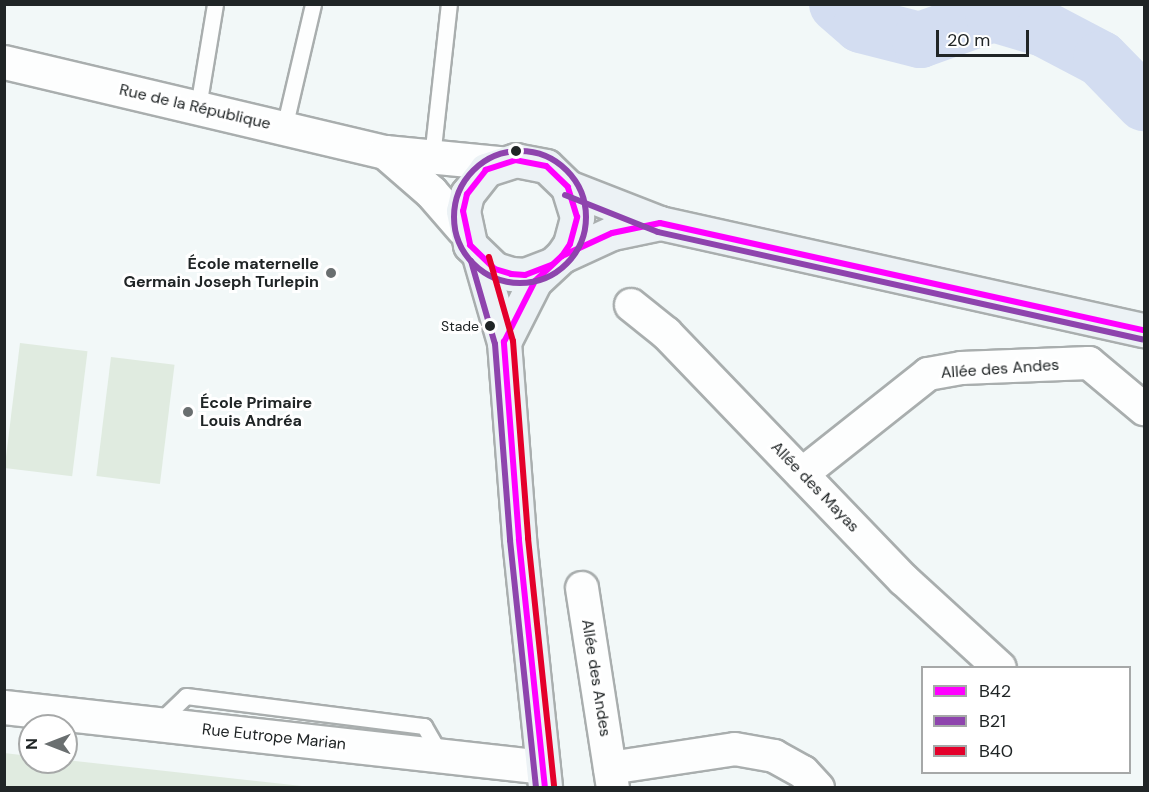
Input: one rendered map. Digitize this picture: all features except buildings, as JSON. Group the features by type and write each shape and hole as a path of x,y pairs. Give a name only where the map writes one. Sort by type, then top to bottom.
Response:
{"main road":[{"path":"544,777 519,539 504,342 480,259 464,229 467,194 486,170 500,163 531,161 552,171 568,187 660,223 1144,330"},
{"path":"504,342 535,281 570,244 577,217 568,187"},
{"path":"480,259 511,274 525,274 612,233 660,223"}],"street":[{"name":"Rue de la République","path":"4,62 385,152 500,163"},
{"name":"Rue de la République","path":"385,152 431,192 464,229"},
{"name":"Allée des Mayas","path":"631,305 666,333 904,580 998,666"},
{"path":"1091,318 1089,363 1144,409"},
{"name":"Allée des Andes","path":"802,474 928,374 961,368 1089,363"},
{"name":"Allée des Andes","path":"582,588 612,778"},
{"name":"Rue Eutrope Marian","path":"4,707 441,756 544,777"},
{"path":"612,778 735,749 774,756 803,772 818,788"}],"lane":[{"path":"198,107 215,4"},
{"path":"284,128 313,4"},
{"path":"432,157 449,4"}],"shaded area":[{"path":"20,343 87,351 72,476 5,468"},
{"path":"111,357 175,365 160,484 96,476"},
{"path":"4,753 18,755 18,774 78,774 78,761 311,787 5,787"}],"waterway":[{"path":"837,4 861,25 920,40 993,14 1044,29 1101,59 1144,103"}],"transit line":[{"name":"B21","path":"520,151 545,156 567,170 581,192 586,217 581,242 567,264 545,278 520,283 495,278 473,264 459,242 454,217 459,192 473,170 495,156 520,151"},
{"name":"B42","path":"545,788 519,539 504,342 535,281 562,256 570,244 577,217 568,187 546,166 516,160 486,170 467,194 463,211 470,245 495,269 511,274 525,275 551,265"},
{"name":"B21","path":"565,195 658,232 1142,339"},
{"name":"B42","path":"562,256 612,233 660,223 1144,330"},
{"name":"B40","path":"489,257 513,341 528,538 554,787"},
{"name":"B21","path":"471,261 495,344 510,540 536,788"}],"place":[{"name":"École maternelle Germain Joseph Turlepin","path":"331,273"},
{"name":"Stade","path":"490,326"},
{"name":"École Primaire Louis Andréa","path":"188,412"}]}
